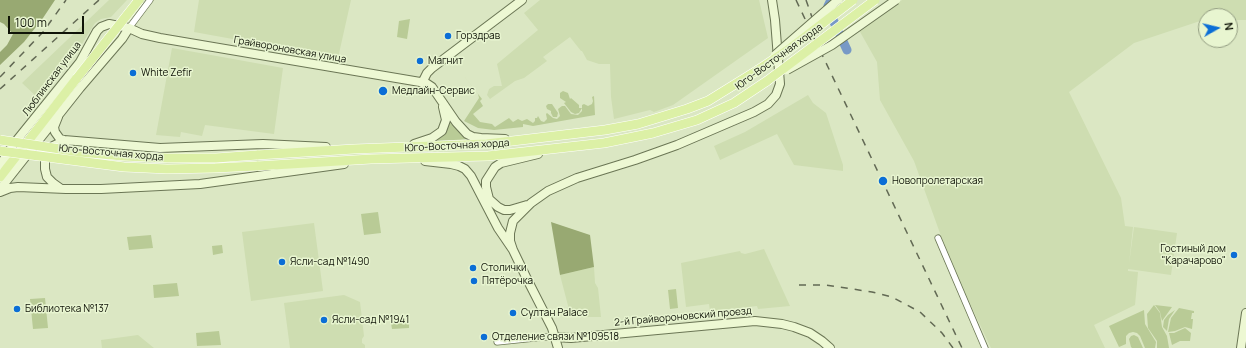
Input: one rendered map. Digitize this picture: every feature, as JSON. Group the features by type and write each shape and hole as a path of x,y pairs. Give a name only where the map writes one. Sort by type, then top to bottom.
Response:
{"main road":[{"path":"0,177 139,0"},
{"path":"422,83 427,73 432,68 522,0"},
{"path":"558,348 556,338 513,250 510,241 510,233 513,221 531,203 548,191 577,178 677,145 754,112 768,104 776,95 780,84 772,0"},
{"path":"758,70 838,0"},
{"name":"Юго-Восточная хорда","path":"0,140 80,152 124,156 188,158 354,149 487,144 605,130 638,124 708,101 788,50 853,0"},
{"name":"Юго-Восточная хорда","path":"0,151 124,167 179,169 371,159 488,156 565,148 629,139 697,120 734,103 767,81 875,0"},
{"path":"767,81 832,45 896,0"},
{"name":"Люблинская улица","path":"0,165 13,145 80,62 101,27 106,24 112,24 129,28"},
{"path":"0,189 80,88 122,39 129,28"},
{"name":"Грайвороновская улица","path":"129,28 142,34 160,38 422,83 432,87 463,130 473,137 529,139"},
{"path":"403,147 426,141 439,135 446,120 441,101"},
{"path":"58,117 54,127 55,132 60,139 68,141 160,148 263,144 354,149"},
{"path":"66,189 56,186 50,180 44,165 46,156 53,146 61,142 68,141"},
{"path":"531,203 510,210 504,210 498,207 490,199 487,193 486,181 490,173 495,167 510,160 565,148"},
{"path":"0,192 18,187 115,189 200,184 323,168 371,159"},
{"path":"404,159 451,164 465,169 471,176 498,228 513,250"},
{"path":"1241,348 1246,312"},
{"name":"2-й Грайвороновский проезд","path":"556,338 571,338 755,321 794,327 810,334 830,348"}],"street":[{"path":"129,28 150,0"},
{"path":"938,238 985,348"},
{"path":"497,342 545,337 556,338"}],"shaded area":[{"path":"0,0 55,0 24,42 0,65 0,52 7,45 13,34 4,24 0,22"},
{"path":"109,0 127,0 111,17 101,19 95,23 82,44 37,97 22,83"},
{"path":"199,0 351,0 338,58 194,32"},
{"path":"540,0 759,0 768,38 673,105 654,112 650,110 614,119 611,97 610,64 599,64 587,60 582,51 570,37 543,57 547,61 524,78 515,81 490,99 487,95 489,89 494,86 502,86 497,64 538,30 524,13"},
{"path":"902,0 1246,0 1246,20 1238,20 1238,8 1198,8 1198,22 1134,43 1069,92 1121,198 1125,226 1133,227 1129,264 1134,227 1177,233 1171,275 1128,269 1128,271 1138,272 1135,305 1094,325 1105,348 991,348 963,289 941,236 914,161 880,100 877,62 859,30"},
{"path":"410,19 407,39 397,37 399,21"},
{"path":"172,48 283,68 274,134 205,125 202,136 181,132 180,137 156,135"},
{"path":"464,76 482,99 480,101 483,106 473,114 480,122 492,124 495,127 509,118 513,122 518,119 522,121 527,119 533,123 535,118 538,116 541,121 544,122 547,119 547,113 553,118 557,119 560,116 558,109 562,106 565,106 571,114 578,115 582,111 582,105 584,104 588,106 592,104 592,97 594,96 595,115 533,126 523,124 523,127 494,130 478,128 464,121 479,98 478,94"},
{"path":"563,91 568,93 570,99 571,98 579,105 579,108 582,108 579,113 575,114 571,112 564,103 566,102 560,98 560,93"},
{"path":"808,95 813,103 826,113 843,165 843,171 794,165 777,134 720,160 714,146 745,132"},
{"path":"548,104 552,104 558,113 557,117 553,117 551,111 547,109 546,106"},
{"path":"449,118 471,139 436,141 443,134"},
{"path":"378,212 381,233 364,235 361,214"},
{"path":"551,222 590,235 594,267 560,275"},
{"name":"Ясли-сад №1490","path":"314,223 323,291 251,301 242,232"},
{"path":"151,235 153,248 129,250 127,237"},
{"path":"222,245 223,253 213,255 212,246"},
{"path":"764,249 790,306 758,309 757,306 710,311 709,304 686,307 681,263 740,251 741,253 745,254"},
{"path":"594,267 595,283 598,288 601,317 571,317 560,275"},
{"path":"177,283 179,296 154,298 153,285"},
{"path":"676,289 678,308 670,309 668,290"},
{"name":"Ясли-сад №1941","path":"344,295 360,302 364,336 362,343 365,345 365,348 290,348 284,303"},
{"path":"45,298 48,328 33,329 30,299"},
{"path":"1154,305 1160,313 1162,327 1167,336 1169,348 1157,348 1157,341 1148,328 1147,314"},
{"path":"1155,305 1172,307 1162,321 1160,312"},
{"path":"1179,308 1194,311 1191,319 1193,319 1192,329 1185,327 1168,332 1171,318"},
{"path":"1144,310 1145,324 1156,342 1155,348 1145,348 1140,336 1133,332 1126,336 1126,344 1119,347 1109,326"},
{"path":"1175,310 1169,319 1167,331 1163,327 1164,320"},
{"path":"409,321 409,328 392,329 391,323"},
{"path":"1185,328 1191,333 1190,341 1180,341 1172,345 1169,333 1174,333"},
{"path":"219,331 221,345 197,346 196,333"},
{"path":"138,335 154,348 102,348 101,340"},
{"path":"1134,335 1138,337 1143,348 1131,347 1129,339"}],"waterway":[{"path":"831,0 828,6 847,50"}],"railway":[{"path":"0,77 43,32 66,0"},
{"path":"0,89 99,0"},
{"path":"796,0 962,348"},
{"path":"806,0 814,23"},
{"path":"799,285 826,285 872,292 892,297 920,312 942,333 953,348"}],"place":[{"name":"Горздрав","path":"448,36"},
{"name":"Магнит","path":"420,61"},
{"name":"White Zefir","path":"133,73"},
{"name":"Медлайн-Сервис","path":"383,91"},
{"name":"Новопролетарская","path":"883,181"},
{"name":"Гостиный дом \"Карачарово\"","path":"1234,255"},
{"name":"Ясли-сад №1490","path":"282,262"},
{"name":"Столички","path":"473,268"},
{"name":"Пятёрочка","path":"474,281"},
{"name":"Библиотека №137","path":"17,309"},
{"name":"Султан Palace","path":"513,313"},
{"name":"Ясли-сад №1941","path":"324,320"},
{"name":"Отделение связи №109518","path":"484,337"}]}
